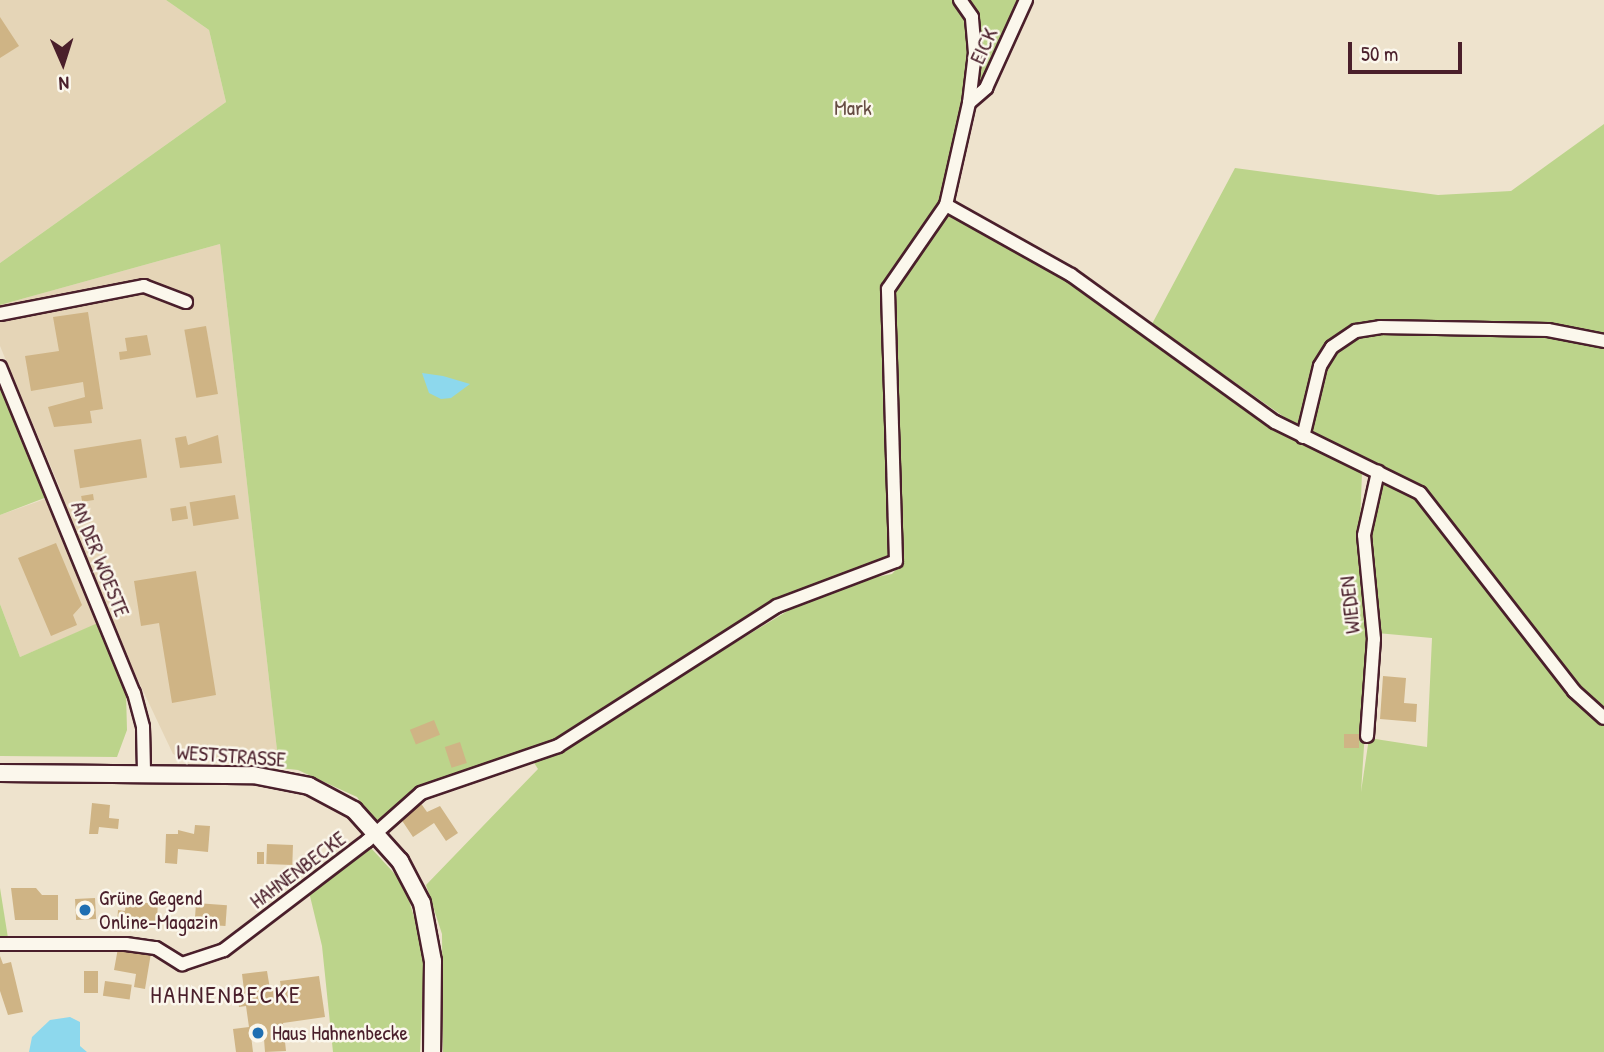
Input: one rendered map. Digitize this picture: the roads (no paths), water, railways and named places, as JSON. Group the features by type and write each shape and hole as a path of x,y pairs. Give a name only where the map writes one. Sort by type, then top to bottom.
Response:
{"main road":[{"name":"WESTSTRASSE","path":"0,773 144,771 290,781 354,810 377,832 412,882 429,931 432,1052"}],"street":[{"path":"377,832 421,793 558,746 777,606 896,561 888,289 946,205 969,103 976,35 972,17 960,0"},
{"name":"EICK","path":"969,103 986,88 1026,0"},
{"path":"946,205 1071,275 1275,422 1426,498 1574,691 1604,718"},
{"path":"0,314 145,286 186,302"},
{"path":"1303,437 1320,366 1332,347 1356,331 1380,327 1548,330 1604,341"},
{"name":"AN DER WOESTE","path":"0,367 134,693 143,727 144,771"},
{"name":"WIEDEN","path":"1367,736 1374,639 1364,535 1378,472"},
{"name":"HAHNENBECKE","path":"0,944 126,944 156,948 182,964 224,950 377,832"}],"water":[{"path":"422,373 470,384 451,398 441,399 429,393"},
{"path":"70,1017 80,1022 80,1046 87,1052 29,1052 32,1037 50,1020"}],"place":[{"name":"Grüne Gegend Online-Magazin","path":"85,910"},
{"name":"Haus Hahnenbecke","path":"258,1033"}],"district":[{"name":"HAHNENBECKE","path":"226,995"}],"park label":[{"name":"Mark","path":"853,108"}]}
